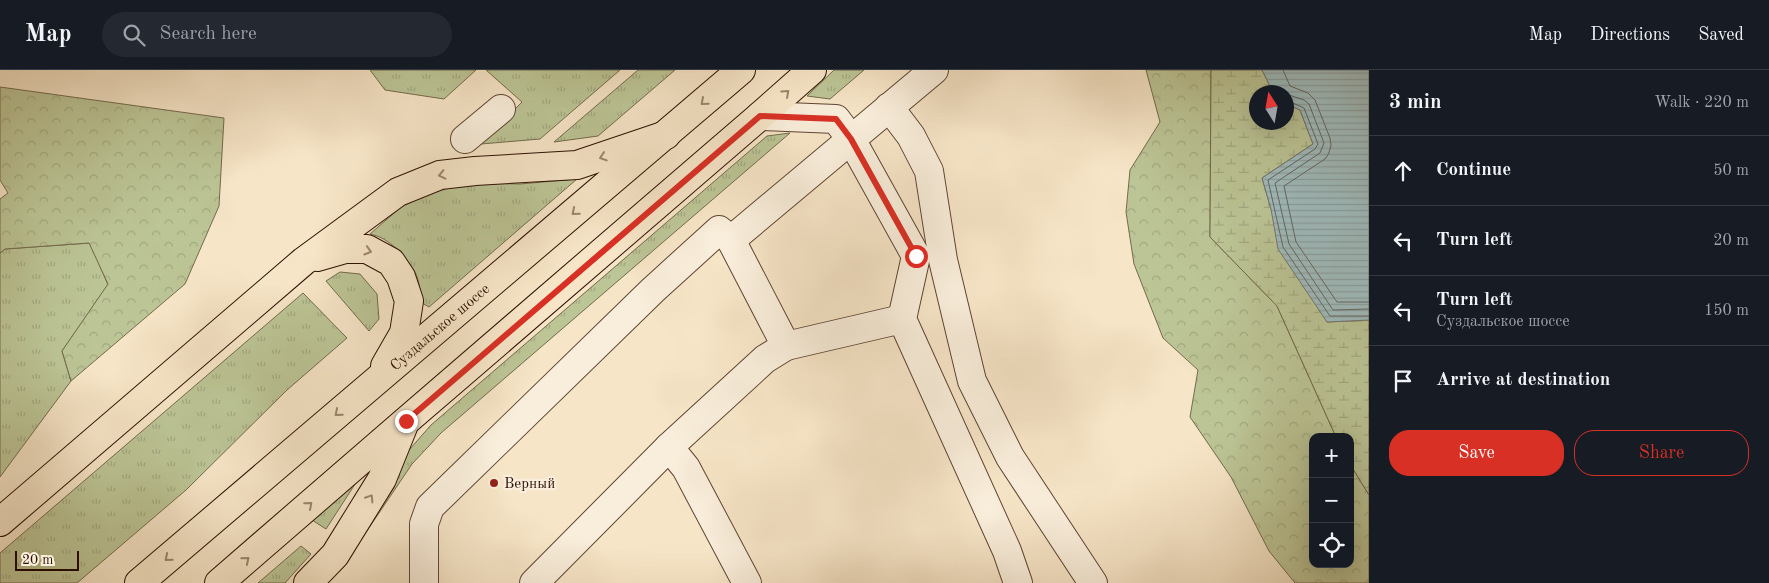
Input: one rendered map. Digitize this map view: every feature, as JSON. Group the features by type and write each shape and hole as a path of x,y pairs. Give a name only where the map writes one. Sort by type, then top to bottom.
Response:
{"main road":[{"name":"Суздальское шоссе","path":"139,583 741,70"},
{"path":"220,583 812,70"},
{"path":"0,522 304,261 398,192 440,175 475,170 577,165 666,135"},
{"path":"304,261 344,249 367,249 390,262 402,277 410,300 404,333 376,382"},
{"path":"308,583 335,554 382,480 406,421"}],"lane":[{"path":"731,240 934,70"},
{"path":"889,107 911,136 929,171 943,260 972,381 1010,457 1093,583"},
{"path":"465,139 501,109"},
{"path":"760,116 836,119 851,139 916,256 902,319 1007,551 1018,583"},
{"path":"424,583 424,524 430,507 653,290 719,230 731,240 786,346"},
{"path":"534,583 669,447 765,359 786,346 902,319"},
{"path":"669,447 686,468 748,583"}],"green space":[{"path":"370,70 476,70 444,99 385,90"},
{"path":"486,70 620,70 540,139 481,144 522,102"},
{"path":"638,70 675,70 598,136 554,142"},
{"path":"834,70 864,70 830,99 807,96"},
{"path":"1146,70 1211,70 1210,237 1277,306 1334,433 1309,433 1309,568 1354,568 1354,471 1369,495 1369,583 1295,583 1269,551 1231,477 1190,417 1198,370 1163,338 1134,264 1126,212 1130,170 1160,122"},
{"path":"1211,70 1262,70 1270,85 1249,85 1249,130 1294,130 1294,107 1300,110 1313,144 1262,178 1271,209 1327,322 1369,320 1369,495 1354,471 1354,433 1334,433 1277,306 1210,237"},
{"path":"0,87 224,118 219,206 185,284 71,381 62,351 108,284 89,243 5,249 0,253 0,199 8,193 0,180"},
{"path":"790,133 441,433 412,464 352,553 402,458 431,425 767,136"},
{"path":"577,179 429,307 422,303 417,276 407,260 384,239 370,234 401,207 431,192 472,183 520,184"},
{"path":"90,243 108,285 62,351 71,381 0,477 0,253 5,249"},
{"path":"340,272 360,274 377,294 379,319 369,331 326,281"},
{"path":"303,293 347,338 287,390 186,490 77,583 0,583 0,553"},
{"path":"359,478 326,529 312,520"},
{"path":"301,546 311,554 285,583 258,583"}],"water":[{"path":"1262,70 1369,70 1369,320 1327,322 1278,249 1271,209 1262,178 1313,144 1300,110 1294,107 1294,85 1270,85"}],"place":[{"name":"Верный","path":"494,483"}],"route":[{"path":"406,421 760,116 836,119 851,139 916,256"}]}
